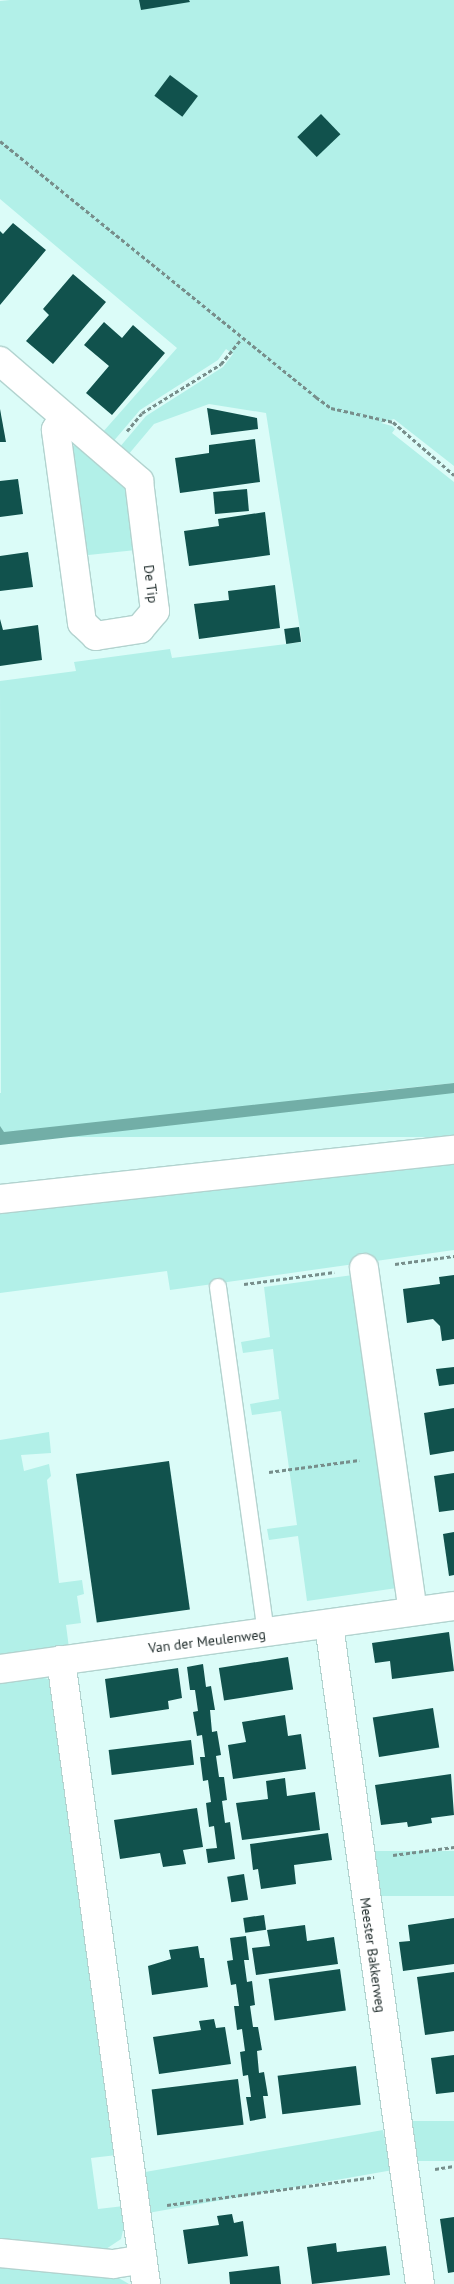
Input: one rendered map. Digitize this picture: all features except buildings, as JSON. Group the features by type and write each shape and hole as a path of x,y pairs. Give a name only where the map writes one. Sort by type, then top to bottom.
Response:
{"street":[{"name":"De Tip","path":"0,361 139,481 155,611 140,629 96,636 82,622 56,430 63,417"},
{"path":"0,1199 454,1150"},
{"path":"364,1268 389,1455 414,1611"},
{"name":"Van der Meulenweg","path":"0,1669 266,1634 454,1606"},
{"name":"Meester Bakkerweg","path":"329,1625 403,2173 420,2284"},
{"path":"0,2253 113,2264 144,2272 137,2209 61,1660"}],"lane":[{"path":"218,1287 266,1634"}],"path":[{"path":"0,141 331,408 393,422 454,475"},
{"path":"108,454 142,413 221,364 242,338"},
{"path":"245,1475 389,1455"},
{"path":"360,1859 454,1847"},
{"path":"137,2209 454,2166"}],"green space":[{"path":"454,0 454,466 394,419 381,423 392,426 395,429 392,433 454,482 454,1083 1,1130 0,681 76,671 74,662 170,649 172,658 302,642 266,413 209,404 154,424 128,455 119,448 146,416 223,367 233,354 226,349 218,360 140,410 112,443 102,433 177,348 0,199 0,1"},
{"path":"78,444 129,481 136,550 79,556 71,447"},
{"path":"0,1093 454,1093 454,1137 0,1137"},
{"path":"454,1162 454,1250 170,1290 167,1271 0,1293 0,1211"},
{"path":"353,1275 397,1588 307,1601 298,1536 269,1540 267,1529 297,1525 281,1411 252,1415 250,1404 279,1399 273,1349 243,1353 241,1342 270,1337 264,1287"},
{"path":"49,1432 51,1453 21,1455 24,1471 49,1464 51,1476 47,1480 59,1583 82,1580 84,1594 77,1596 81,1623 66,1625 69,1648 0,1658 0,1440"},
{"path":"40,1676 50,1680 117,2155 91,2158 98,2209 124,2206 125,2222 121,2239 106,2249 0,2241 0,1682"},
{"path":"371,1851 454,1851 454,1896 371,1896"},
{"path":"409,2121 454,2121 454,2161 409,2161"},
{"path":"383,2130 390,2170 151,2213 144,2172"},
{"path":"0,2267 117,2277 129,2284 0,2284"}],"water":[{"path":"454,1083 454,1093 0,1145 0,1126 4,1132"}]}
